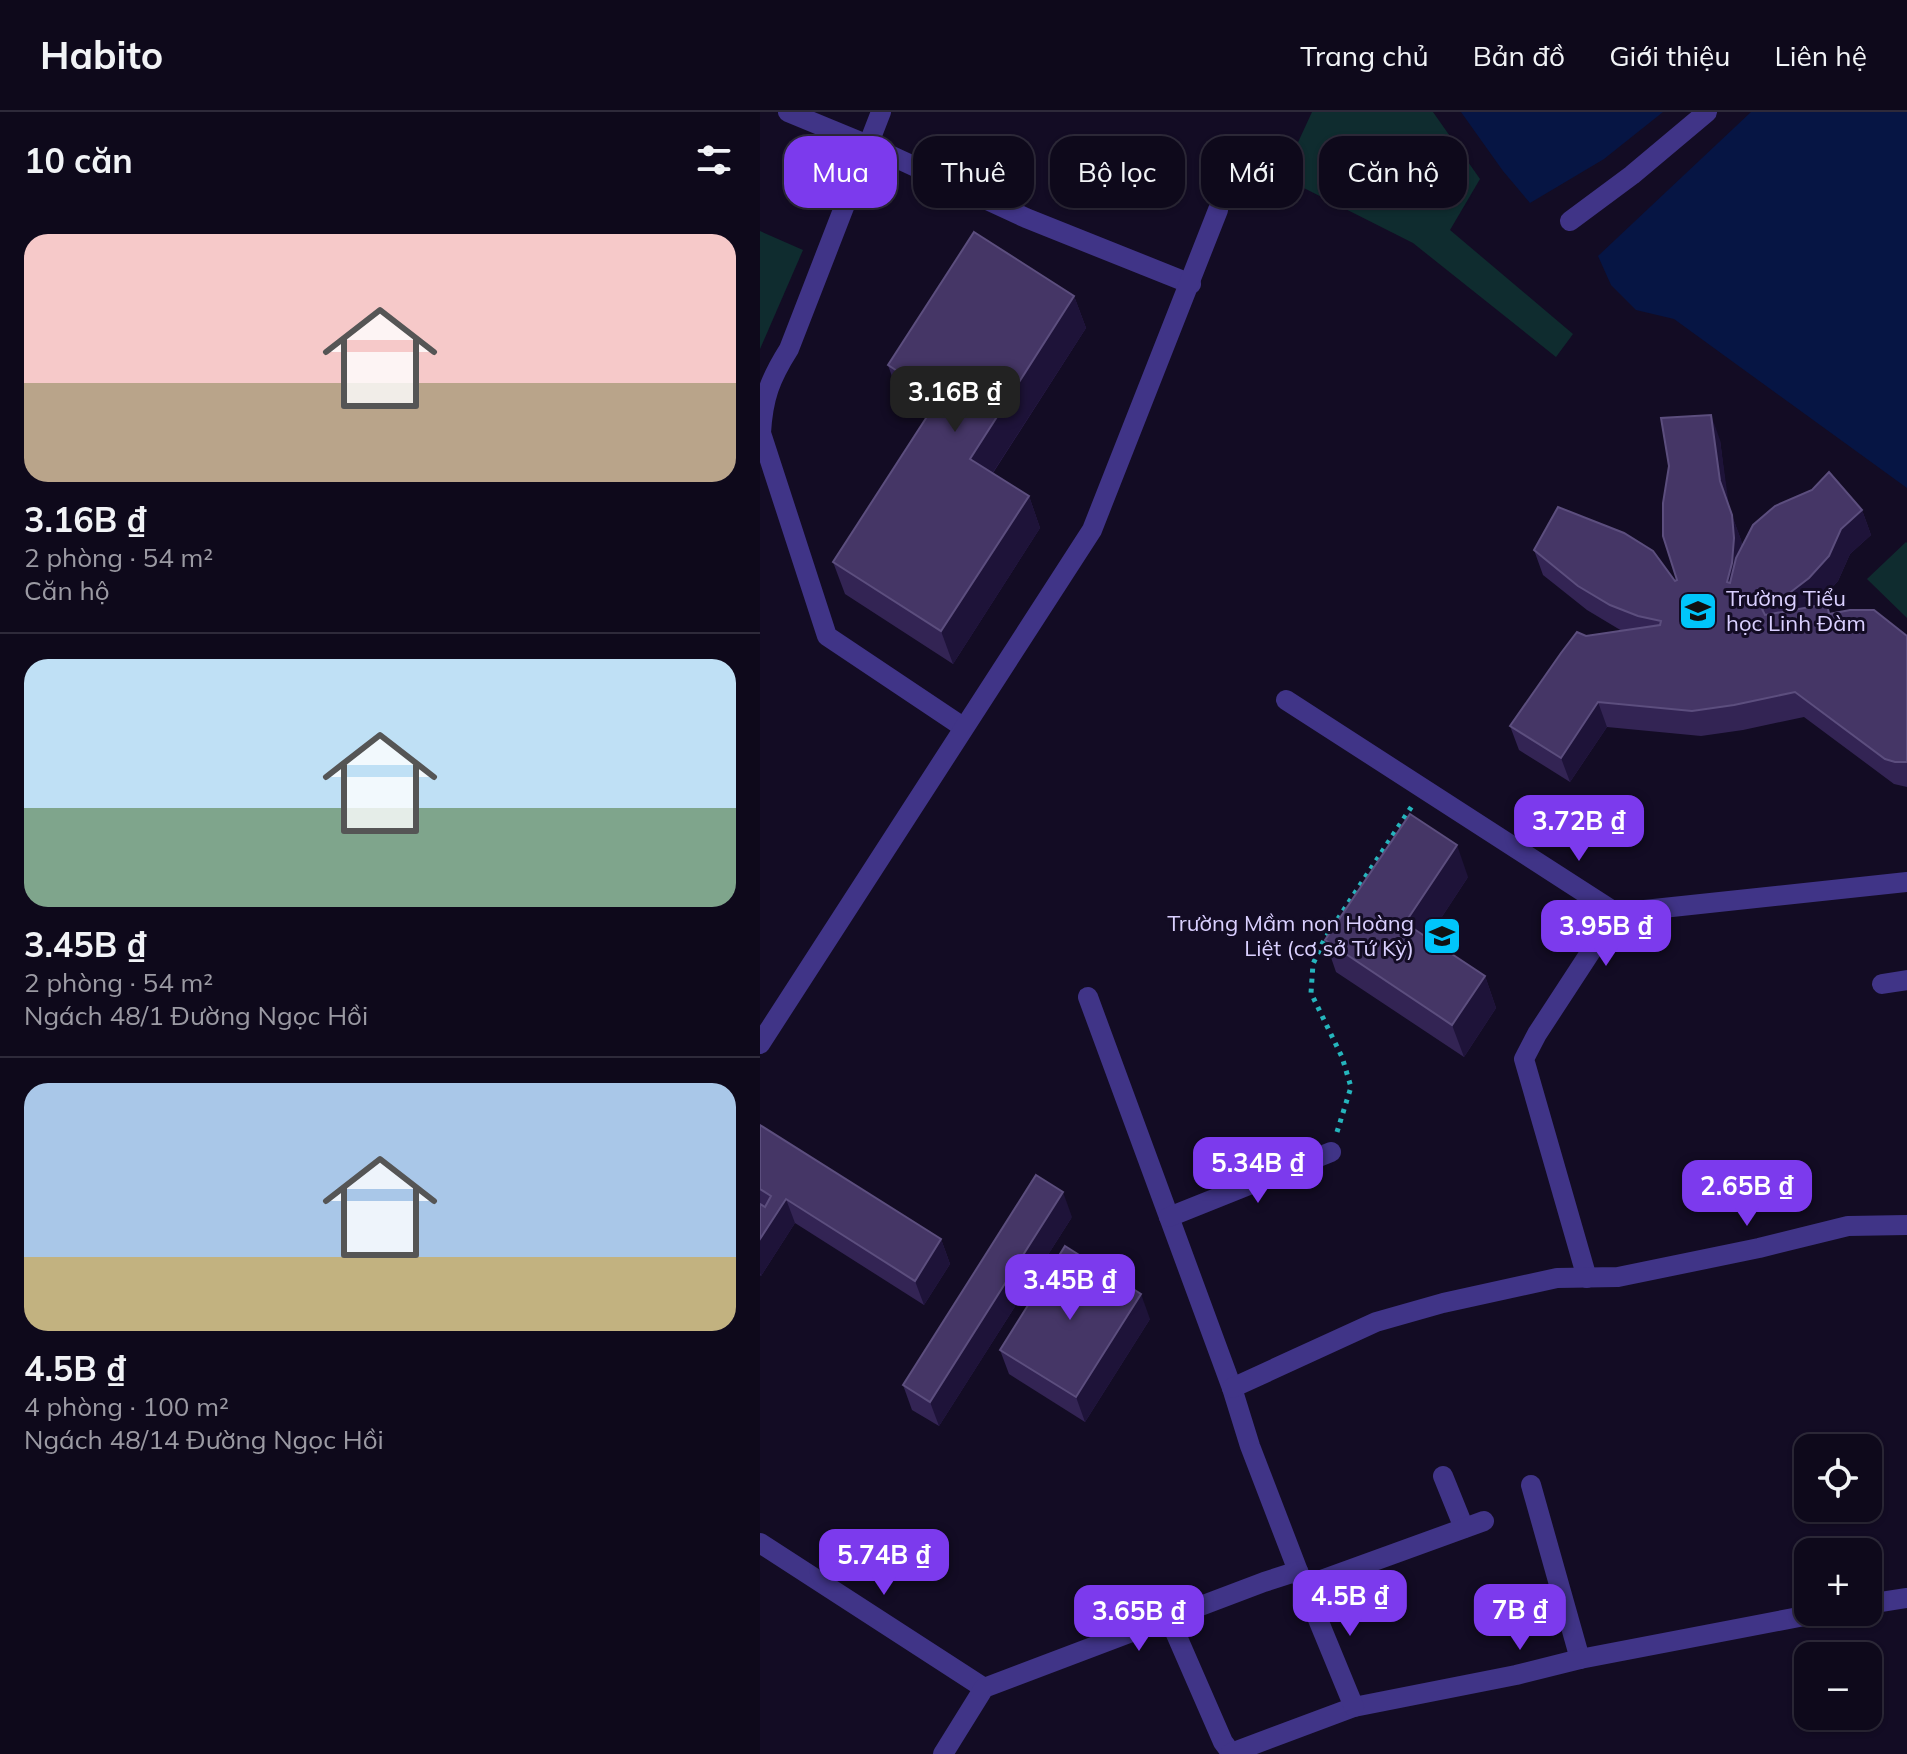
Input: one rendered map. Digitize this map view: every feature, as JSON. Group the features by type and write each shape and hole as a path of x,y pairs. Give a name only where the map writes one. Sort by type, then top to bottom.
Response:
{"street":[{"path":"788,112 846,136"},
{"path":"872,136 881,112"},
{"path":"1570,221 1632,175 1707,112"},
{"path":"897,158 1026,218 1191,284"},
{"path":"844,208 789,349 773,375 762,408 761,433 827,636 963,727"},
{"path":"760,1044 1092,530 1218,210"},
{"path":"1286,700 1616,913 1907,882"},
{"path":"1587,1278 1524,1059 1616,913"},
{"path":"1882,984 1907,980"},
{"path":"1088,997 1232,1388 1250,1446 1354,1707"},
{"path":"1169,1217 1331,1152"},
{"path":"1232,1388 1376,1322 1443,1303 1557,1278 1618,1277 1848,1226 1907,1225"},
{"path":"1443,1476 1464,1528"},
{"path":"1531,1485 1580,1659"},
{"path":"943,1754 984,1688 1169,1618 1484,1521"},
{"path":"760,1543 984,1688"},
{"path":"1882,1602 1907,1598"},
{"path":"1169,1618 1223,1742 1232,1753 1354,1707 1794,1618"}],"path":[{"path":"1331,1152 1351,1087 1342,1057 1311,993 1313,964 1324,940 1423,788"}],"green space":[{"path":"1312,112 1433,112 1450,136 1319,136 1319,196 1303,188 1301,136"},
{"path":"1467,160 1480,179 1467,201"},
{"path":"1344,208 1463,208 1450,230 1573,334 1556,357 1413,243"},
{"path":"760,231 803,250 760,349"},
{"path":"1907,543 1907,618 1867,579"}],"shaded area":[{"path":"1461,112 1663,112 1604,159 1530,203"},
{"path":"1751,112 1907,112 1907,488 1674,319 1636,310 1611,285 1598,256"}],"building":[{"path":"974,232 1074,296 970,459 1029,496 941,631 833,562 939,398 888,365"},
{"path":"1711,415 1720,481 1732,515 1734,538 1727,582 1730,583 1736,558 1753,525 1775,506 1812,490 1829,472 1862,510 1841,529 1829,556 1809,578 1762,609 1765,615 1827,604 1829,614 1874,610 1907,636 1907,762 1885,759 1795,692 1692,711 1598,702 1561,758 1510,726 1577,632 1586,636 1660,625 1661,621 1610,605 1578,586 1534,550 1558,507 1624,533 1653,551 1677,580 1663,536 1663,503 1669,466 1661,418"},
{"path":"1410,814 1457,845 1405,923 1485,976 1452,1025 1325,940"},
{"path":"760,1125 941,1239 915,1281 786,1199 760,1239 760,1204 765,1207 771,1196 760,1189"},
{"path":"1036,1175 1063,1192 930,1402 903,1385"},
{"path":"1065,1246 1141,1294 1076,1397 1000,1350"}],"place":[{"name":"Trường Tiểu học Linh Đàm","path":"1698,611"},
{"name":"Trường Mầm non Hoàng Liệt (cơ sở Tứ Kỳ)","path":"1442,936"}]}
